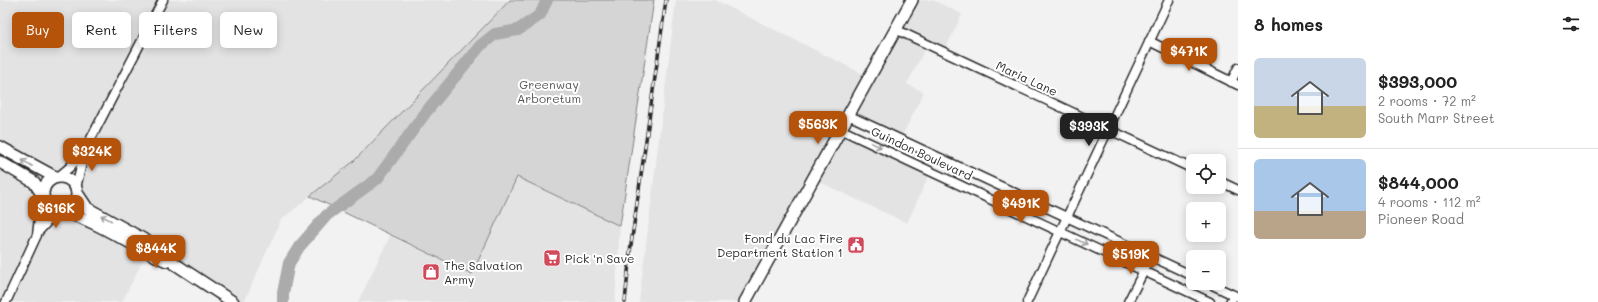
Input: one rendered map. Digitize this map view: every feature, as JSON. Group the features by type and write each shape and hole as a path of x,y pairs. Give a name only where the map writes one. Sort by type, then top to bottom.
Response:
{"main road":[{"path":"746,302 912,0"},
{"path":"0,146 56,177 67,178 87,208 152,244 175,264 233,302"},
{"path":"0,162 34,182 50,208 92,221 146,252 175,264"},
{"path":"43,197 46,184 56,177"},
{"path":"59,211 71,207 75,203 77,191"}],"street":[{"path":"56,177 70,167 85,150 163,0"},
{"path":"1027,302 1059,231 1169,0"},
{"name":"Maria Lane","path":"895,29 1186,166"},
{"path":"1149,41 1234,84 1238,68"},
{"name":"Guindon Boulevard","path":"848,115 1186,273"},
{"name":"Guindon Boulevard","path":"840,129 1210,302"},
{"path":"77,191 85,150"},
{"path":"1226,184 1238,190"},
{"path":"38,232 43,197"},
{"path":"6,302 38,232 59,211"},
{"path":"1128,302 1151,257"},
{"path":"1220,290 1234,298"}],"shaded area":[{"path":"0,0 510,0 354,161 281,220 244,302 233,302 87,208 75,185 67,178 0,147"},
{"path":"676,0 715,0 869,77 912,0 933,0 962,14 944,52 923,43 925,49 907,84 924,92 900,140 848,115 840,128 931,171 907,223 813,179 746,302 639,302"},
{"path":"0,162 22,174 47,206 52,210 147,252 122,302 0,302"},
{"path":"517,177 620,226 615,302 358,302 390,236 472,274"}],"green space":[{"name":"Greenway Arboretum","path":"510,0 654,0 620,226 517,177 472,274 310,196 354,161"}],"waterway":[{"path":"283,302 283,293 289,263 299,247 327,215 377,179 426,112 480,46 495,34 518,30 540,15 547,0"}],"railway":[{"path":"625,302 630,252 666,0"}],"place":[{"name":"Fond du Lac Fire Department Station 1","path":"856,245"},
{"name":"Pick 'n Save","path":"552,258"},
{"name":"The Salvation Army","path":"431,272"}]}
